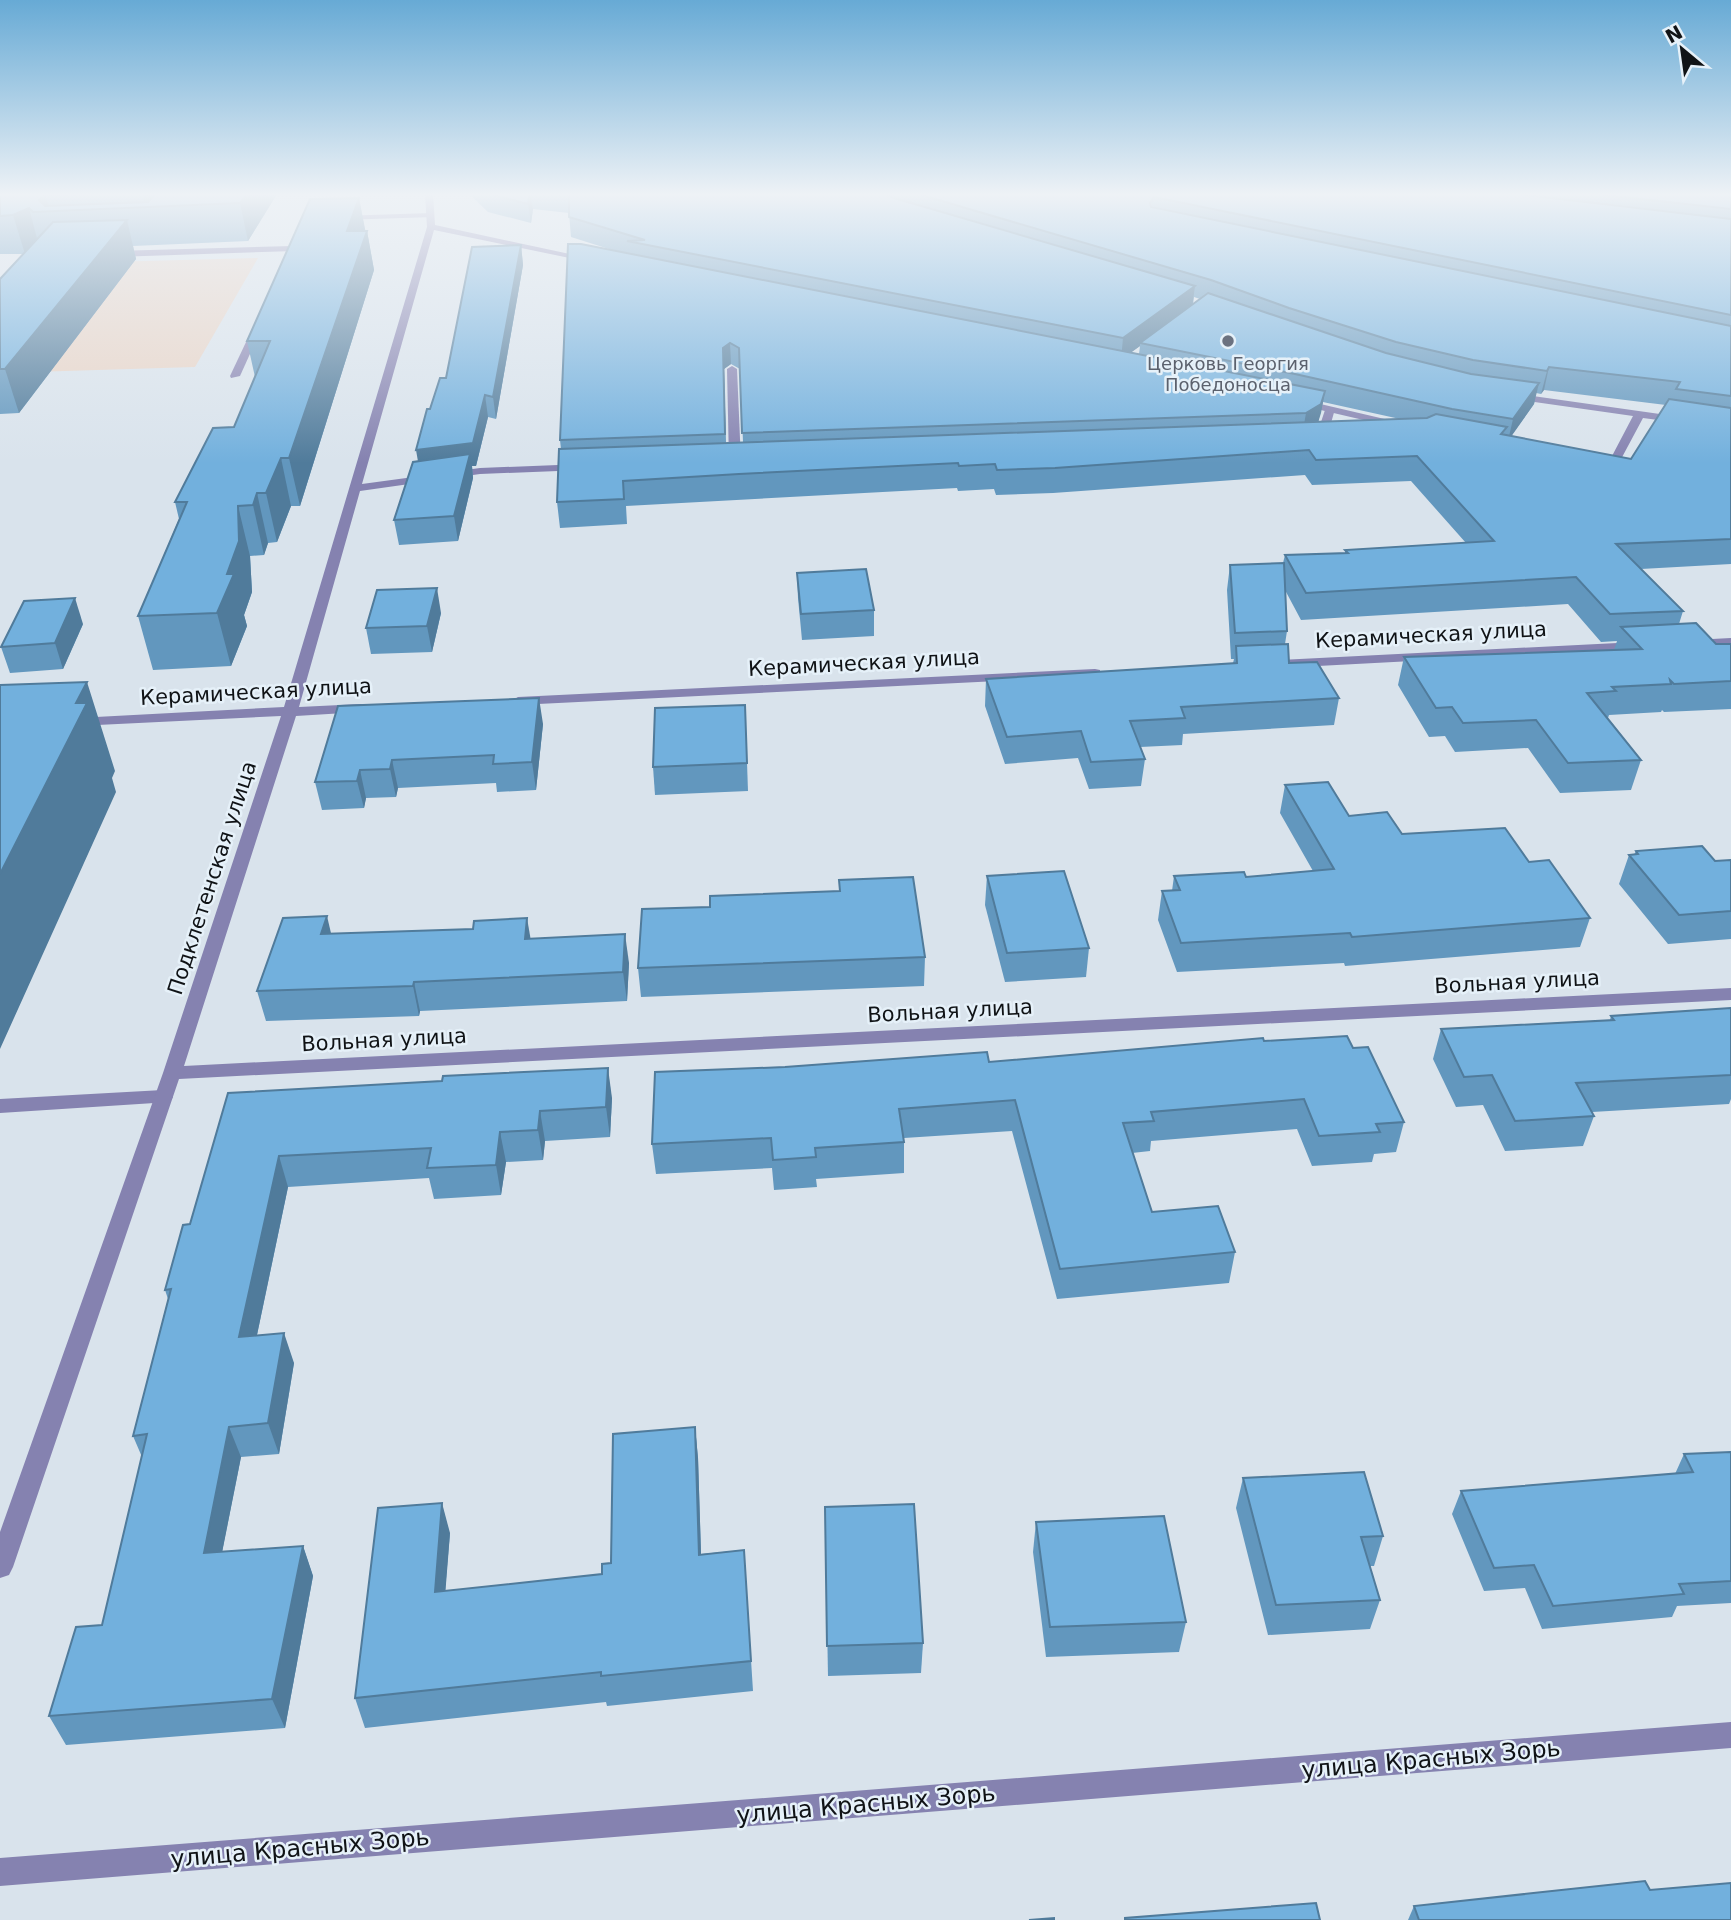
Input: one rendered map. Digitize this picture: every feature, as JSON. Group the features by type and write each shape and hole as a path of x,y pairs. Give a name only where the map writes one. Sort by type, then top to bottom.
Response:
{"street":[{"name":"Подклетенская улица","path":"0,1567 172,1073 290,712 413,284"},
{"path":"235,376 264,312"},
{"path":"732,369 735,462"},
{"path":"1493,393 1695,422"},
{"path":"1291,400 1408,432 1396,438"},
{"path":"1330,409 1324,430 1306,441 1331,440"},
{"path":"1585,460 1599,462 1616,459 1640,414"},
{"path":"722,463 749,462"},
{"path":"356,488 480,471 601,467"},
{"path":"1676,644 1731,642"},
{"name":"Керамическая улица","path":"1260,664 1648,646"},
{"name":"Керамическая улица","path":"498,702 1108,672"},
{"name":"Керамическая улица","path":"55,723 373,708"},
{"name":"Вольная улица","path":"172,1073 1731,994"},
{"path":"0,1106 163,1097"},
{"name":"улица Красных Зорь","path":"0,1872 1731,1735"}],"shaded area":[{"path":"29,284 243,284 195,367 0,373"}],"building":[{"path":"0,284 75,284 5,369 0,369"},
{"path":"272,284 349,284 289,458 281,458 266,493 257,493 253,505 238,506 239,541 227,574 234,574 217,613 138,616 187,502 175,502 213,428 234,427 270,341 247,341"},
{"path":"465,284 514,284 493,397 485,395 473,443 416,450 427,409 430,409 440,378 446,378"},
{"path":"566,284 781,284 1325,391 1321,404 1306,413 742,433 739,348 730,343 723,348 725,434 560,440"},
{"path":"845,284 1187,284 1195,286 1123,338"},
{"path":"1221,284 1524,284 1731,326 1731,396 1676,389 1680,382 1549,367 1547,371 1473,360 1396,342"},
{"path":"1577,284 1731,284 1731,315"},
{"path":"1208,293 1386,353 1471,374 1539,383 1513,419 1452,409 1140,343"},
{"path":"1669,399 1731,408 1731,539 1616,544 1683,611 1610,614 1576,577 1306,593 1285,555 1348,553 1345,550 1494,541 1417,456 1316,460 1309,450 1055,468 997,470 995,464 959,466 958,463 739,474 623,481 624,499 557,502 559,449 1427,418 1436,414 1507,427 1501,434 1631,459"},
{"path":"470,454 454,516 394,520 413,462"},
{"path":"1284,563 1287,631 1235,633 1230,565"},
{"path":"866,569 874,610 801,614 797,573"},
{"path":"437,588 427,626 366,628 377,590"},
{"path":"75,598 55,643 1,647 24,601"},
{"path":"1696,623 1716,644 1731,644 1731,681 1674,684 1670,680 1671,684 1612,687 1616,691 1587,693 1641,760 1568,763 1536,720 1463,723 1452,707 1436,708 1404,657 1642,649 1621,627"},
{"path":"1288,644 1289,663 1317,662 1339,698 1181,707 1185,718 1130,721 1145,759 1091,762 1081,731 1007,737 986,679 1237,663 1236,646"},
{"path":"87,682 76,703 87,703 0,874 0,685"},
{"path":"539,698 532,762 493,764 494,755 392,760 390,769 360,770 357,781 315,782 338,706"},
{"path":"745,705 747,763 653,767 655,708"},
{"path":"1328,782 1349,816 1387,812 1402,834 1505,828 1529,862 1549,860 1590,918 1352,937 1350,933 1181,943 1162,891 1180,890 1174,876 1244,872 1246,877 1334,869 1285,785"},
{"path":"1702,846 1715,861 1731,860 1731,911 1679,915 1629,855 1638,854 1636,851"},
{"path":"1064,871 1089,948 1007,953 987,876"},
{"path":"913,877 925,957 638,968 642,909 710,907 710,896 840,891 839,880"},
{"path":"327,916 321,934 473,929 474,921 527,918 525,939 625,934 623,972 414,982 413,986 257,991 283,918"},
{"path":"1731,1008 1731,1075 1576,1083 1594,1116 1515,1121 1492,1075 1464,1077 1441,1029 1614,1020 1611,1016"},
{"path":"1347,1036 1353,1048 1368,1047 1404,1122 1376,1124 1380,1132 1319,1136 1304,1099 1151,1112 1154,1121 1123,1123 1152,1212 1218,1206 1235,1252 1060,1269 1015,1100 899,1109 904,1142 815,1148 816,1157 773,1160 771,1138 652,1144 655,1072 785,1067 987,1052 989,1062 1263,1038 1264,1041"},
{"path":"608,1068 606,1107 540,1111 538,1130 500,1132 496,1165 427,1168 431,1148 279,1156 239,1337 284,1333 268,1423 229,1427 204,1553 303,1546 272,1699 49,1716 76,1627 102,1625 147,1434 133,1436 171,1289 165,1290 183,1225 190,1224 228,1093 442,1081 443,1076"},
{"path":"695,1427 699,1555 744,1550 751,1661 601,1676 601,1672 355,1698 378,1508 442,1503 435,1592 602,1574 602,1564 611,1563 613,1434"},
{"path":"1731,1452 1731,1581 1679,1584 1684,1594 1553,1606 1534,1565 1494,1568 1461,1491 1693,1472 1684,1454"},
{"path":"1364,1472 1383,1536 1361,1537 1380,1600 1276,1605 1243,1478"},
{"path":"914,1504 923,1643 827,1646 825,1507"},
{"path":"1164,1516 1186,1622 1050,1627 1036,1522"},
{"path":"1645,1881 1650,1890 1731,1883 1731,1920 1419,1920 1414,1906"},
{"path":"1316,1903 1320,1920 1125,1920 1125,1918"}],"place":[{"name":"Церковь Георгия Победоносца","path":"1228,341"}]}
